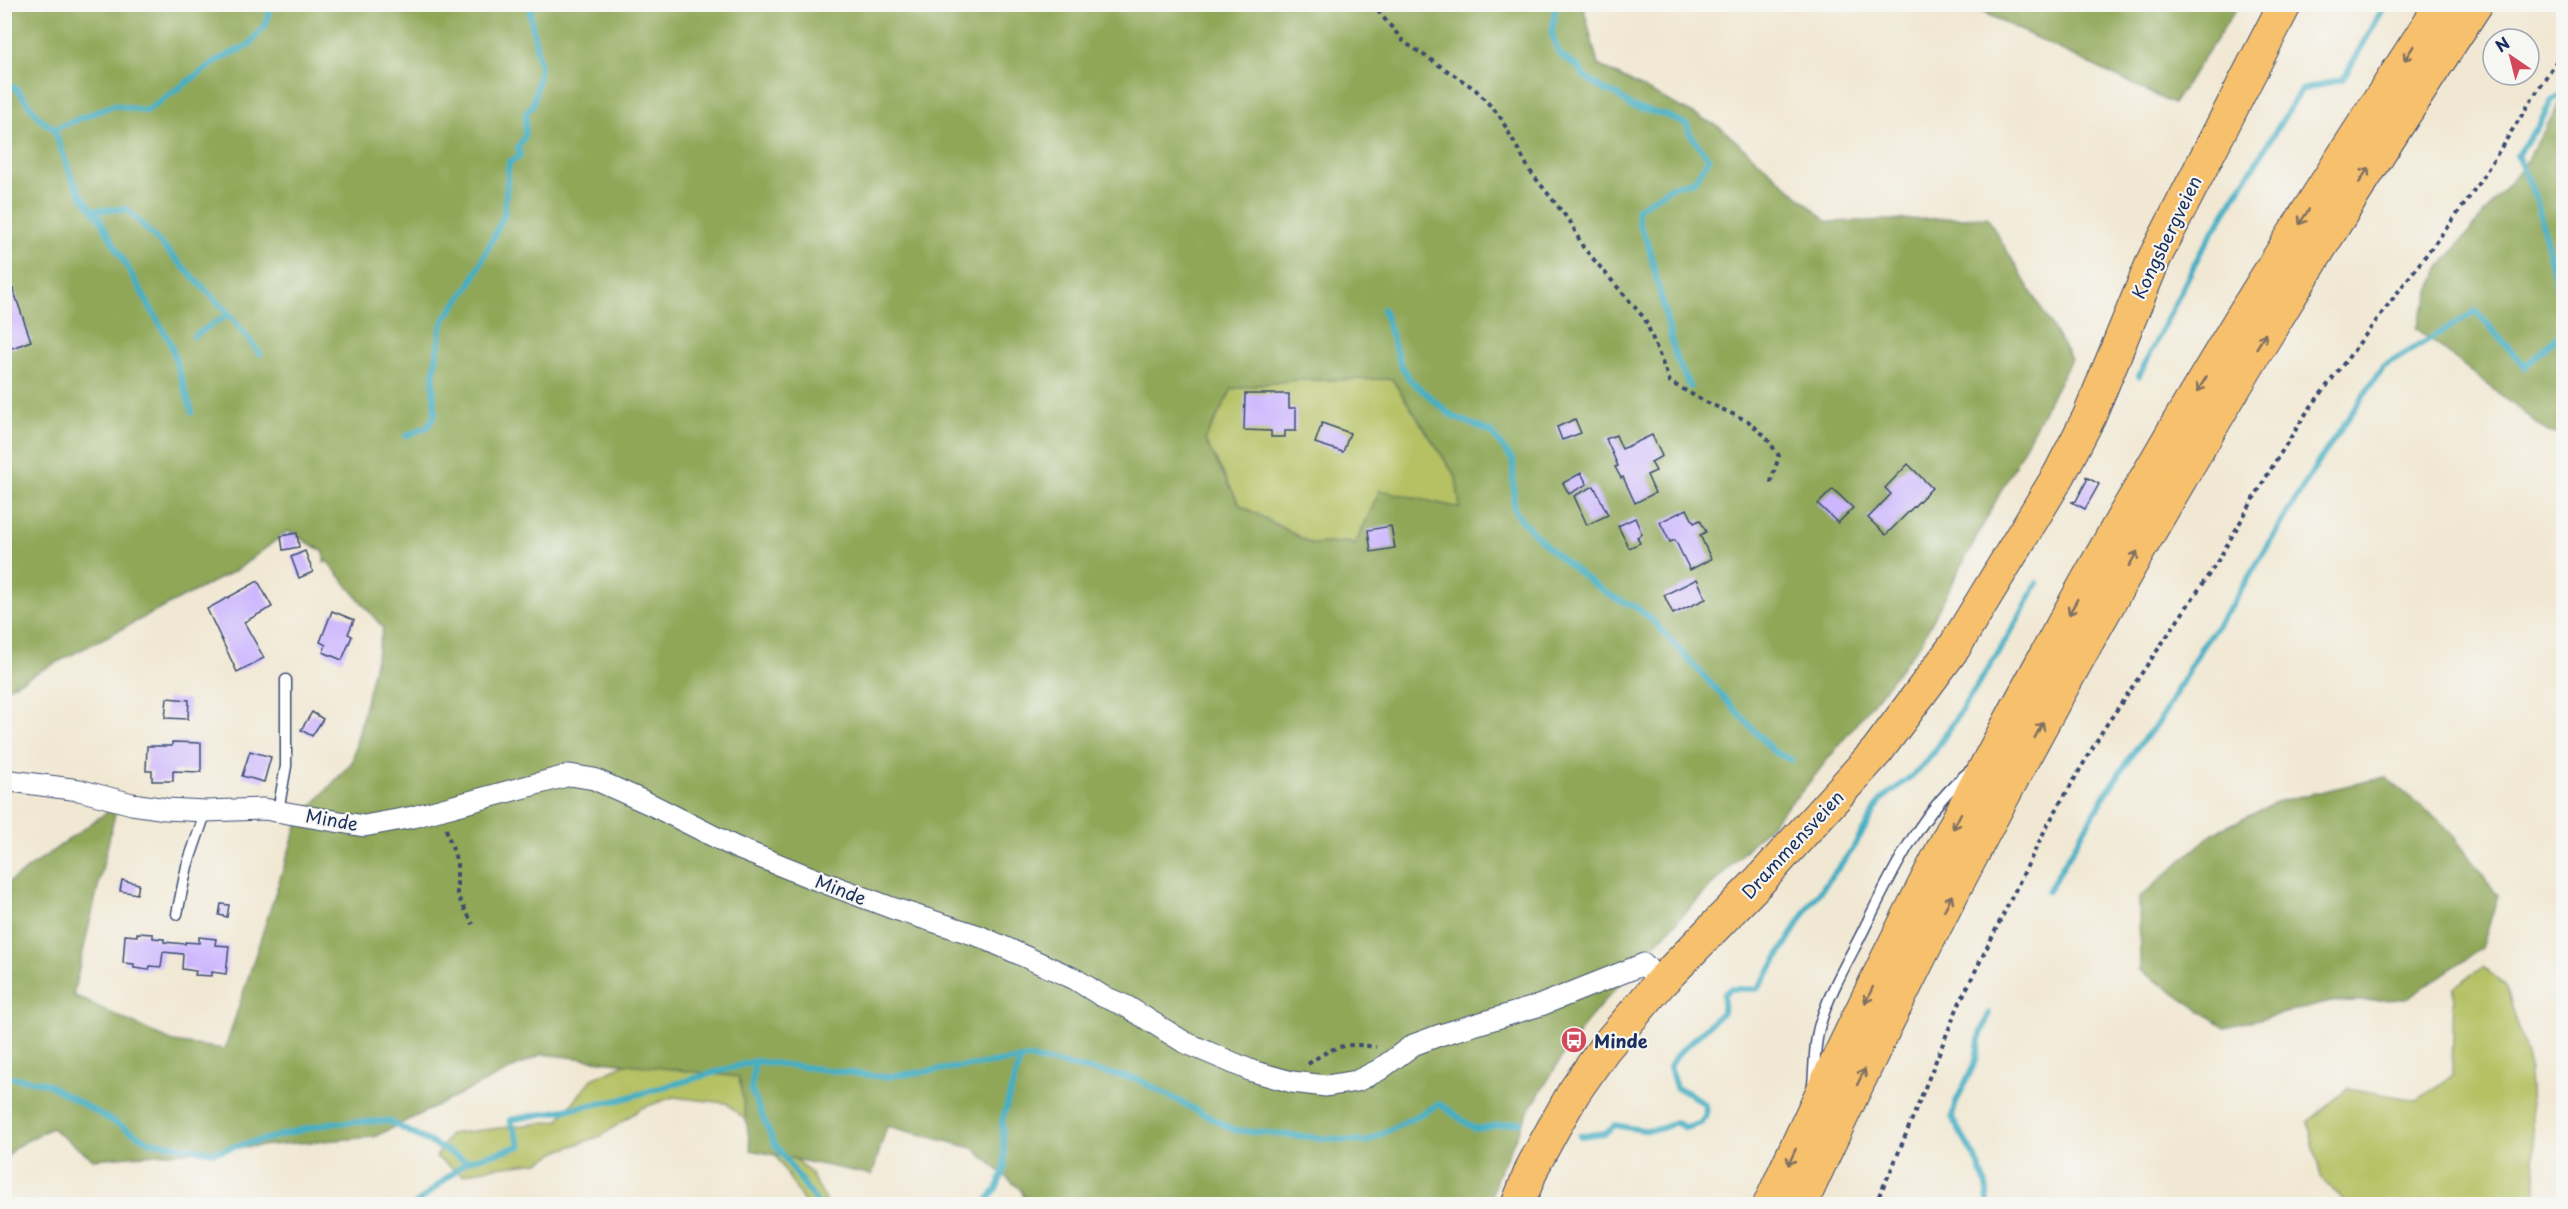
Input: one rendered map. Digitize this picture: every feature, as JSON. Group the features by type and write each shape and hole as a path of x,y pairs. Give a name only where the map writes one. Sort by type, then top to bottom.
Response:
{"main road":[{"name":"Kongsbergveien","path":"2059,475 2096,401 2154,259 2285,4"},
{"path":"1770,1204 1910,912 2095,567 2234,329 2342,156 2442,4"},
{"path":"1801,1204 1835,1130 1970,860 2120,581 2282,307 2476,4"},
{"name":"Drammensveien","path":"1518,1204 1533,1166 1574,1092 1652,974 1762,878 1885,742 1955,646 2059,475"}],"street":[{"name":"Minde","path":"4,780 79,790 132,804 206,811 264,809 364,826 413,817 570,775 594,779 735,847 892,908 979,936 1075,979 1102,996 1126,1006 1184,1042 1252,1071 1292,1082 1326,1086 1356,1082 1379,1070 1413,1045 1440,1035 1652,974"}],"lane":[{"path":"278,811 286,766 286,680"},
{"path":"1814,1110 1814,1077 1821,1022 1832,992 1896,864 1925,819 1954,784 1995,751"},
{"path":"177,914 187,866 206,811"}],"path":[{"path":"1372,4 1404,42 1475,89 1499,115 1530,171 1571,223 1583,247 1645,319 1670,382 1748,421 1766,437 1779,456 1770,485"},
{"path":"1875,1204 1893,1166 1959,1004 2047,826 2103,730 2216,564 2274,462 2307,412 2467,201 2564,49"},
{"path":"439,810 457,862 457,895 473,924"},
{"path":"1292,1082 1297,1071 1325,1051 1353,1043 1376,1047 1391,1061"}],"green space":[{"path":"2239,4 2173,104 1968,5"},
{"path":"5,5 1583,5 1598,65 1721,128 1828,222 1987,217 2071,359 1920,644 1804,789 1640,960 1589,1019 1563,1055 1527,1114 1497,1177 1489,1204 1027,1204 1021,1190 973,1148 887,1126 872,1175 751,1150 739,1077 542,1054 374,1137 93,1159 51,1128 15,1147 5,1160 5,885 117,805 73,995 173,1042 225,1049 299,820 352,762 383,628 327,561 324,563 324,552 288,531 238,569 5,689","holes":["1392,379 1456,477 1460,508 1380,490 1355,545 1349,542 1312,544 1240,505 1205,440 1232,389 1294,380"]},
{"path":"2563,97 2564,436 2548,432 2416,328 2439,269 2527,161"},
{"path":"1392,379 1456,477 1460,509 1380,490 1355,545 1312,544 1240,505 1205,440 1232,389 1294,380"},
{"path":"2385,777 2445,825 2498,895 2482,948 2406,999 2331,1002 2225,1027 2140,970 2139,898 2213,833 2280,801"},
{"path":"2483,967 2506,986 2528,1059 2537,1204 2346,1204 2321,1177 2308,1122 2348,1088 2416,1100 2452,1076 2454,987"},
{"path":"633,1060 953,1108 782,1148 809,1171 828,1204 805,1204 764,1136 726,1103 673,1097 642,1108 601,1136 561,1150 539,1162 488,1168 463,1175 436,1157 450,1134 558,1121 592,1079"}],"building":[{"path":"13,289 31,341 9,349 5,335 5,292"},
{"path":"1245,394 1289,394 1289,408 1296,408 1296,431 1285,431 1285,437 1271,437 1271,431 1244,430"},
{"path":"1575,419 1581,433 1562,440 1557,427"},
{"path":"1322,423 1350,433 1343,452 1315,443"},
{"path":"1616,435 1622,449 1652,435 1662,456 1651,462 1656,471 1647,475 1655,493 1635,503 1623,477 1621,478 1615,467 1618,466 1606,439"},
{"path":"1908,464 1932,488 1886,535 1868,518 1891,494 1885,488"},
{"path":"1581,473 1587,484 1569,494 1563,483"},
{"path":"2086,477 2099,484 2085,509 2072,502 2076,501 2087,480"},
{"path":"1594,486 1608,515 1587,525 1574,496"},
{"path":"1833,489 1853,508 1838,523 1818,504"},
{"path":"1687,509 1694,523 1700,520 1706,532 1700,535 1711,559 1690,570 1675,540 1670,542 1660,522"},
{"path":"1635,518 1642,534 1637,537 1640,543 1629,548 1618,526"},
{"path":"1391,526 1395,548 1371,552 1368,530"},
{"path":"297,533 299,547 283,550 281,536"},
{"path":"305,551 313,572 299,578 291,557"},
{"path":"1697,579 1706,599 1673,614 1664,595"},
{"path":"258,581 272,607 244,622 264,658 237,672 207,609"},
{"path":"332,611 354,620 348,634 352,636 342,660 323,652 326,645 320,642"},
{"path":"167,698 189,700 188,719 165,718"},
{"path":"312,712 323,719 312,736 301,730"},
{"path":"172,742 201,743 201,772 173,771 173,781 152,781 152,771 146,771 147,746 172,746"},
{"path":"250,751 271,757 264,782 242,776"},
{"path":"122,880 139,884 137,894 120,891"},
{"path":"221,904 229,905 227,917 219,915"},
{"path":"137,933 153,934 153,938 164,939 164,942 185,944 185,942 199,943 199,937 216,939 215,945 229,946 226,974 212,972 212,976 195,975 196,971 182,969 183,954 163,952 161,967 150,966 149,970 134,968 134,964 123,963 125,935 137,936"}],"waterway":[{"path":"54,129 114,105 146,111 220,59 249,45 266,24 271,4"},
{"path":"406,436 428,426 435,414 433,378 441,329 445,318 470,285 504,215 509,162 520,156 518,147 525,136 526,113 533,105 540,68 530,13 534,4"},
{"path":"1556,4 1552,35 1559,54 1579,68 1584,76 1604,90 1618,95 1630,106 1668,116 1687,125 1690,134 1709,159 1694,181 1673,186 1637,209 1676,358 1690,387"},
{"path":"2139,376 2200,253 2301,90 2343,79 2386,4"},
{"path":"4,83 17,89 41,120 54,129 70,174 81,195 98,216 170,342 192,412"},
{"path":"2564,93 2552,100 2540,123 2517,155 2537,201 2564,318"},
{"path":"93,210 127,209 229,314 260,354"},
{"path":"1383,309 1400,363 1409,379 1452,416 1491,432 1513,461 1514,508 1520,519 1553,552 1593,584 1613,597 1637,608 1651,619 1774,752 1792,760"},
{"path":"2048,891 2107,792 2137,747 2159,722 2201,648 2232,605 2317,464 2383,367 2476,311 2525,367 2564,330"},
{"path":"194,336 229,314"},
{"path":"1580,1136 1605,1133 1615,1125 1652,1130 1675,1122 1686,1128 1701,1123 1706,1115 1705,1105 1689,1093 1676,1088 1670,1067 1677,1055 1723,1012 1724,994 1730,989 1757,989 1808,907 1852,850 1881,800 1918,771 1935,751 1993,661 2037,583"},
{"path":"1988,1204 1981,1169 1952,1117 1956,1102 1976,1060 1979,1040 1989,1013"},
{"path":"4,1076 45,1083 148,1141 213,1152 330,1123 388,1121 467,1161 521,1146 510,1120 619,1100 755,1061 884,1077 1030,1058 1137,1079 1234,1130 1366,1142 1440,1104 1475,1129 1520,1122"},
{"path":"986,1202 997,1187 1005,1167 1002,1121 1020,1060"},
{"path":"755,1061 751,1090 774,1143 818,1204"},
{"path":"416,1204 467,1161"}],"place":[{"name":"Minde","path":"1574,1040"}]}
